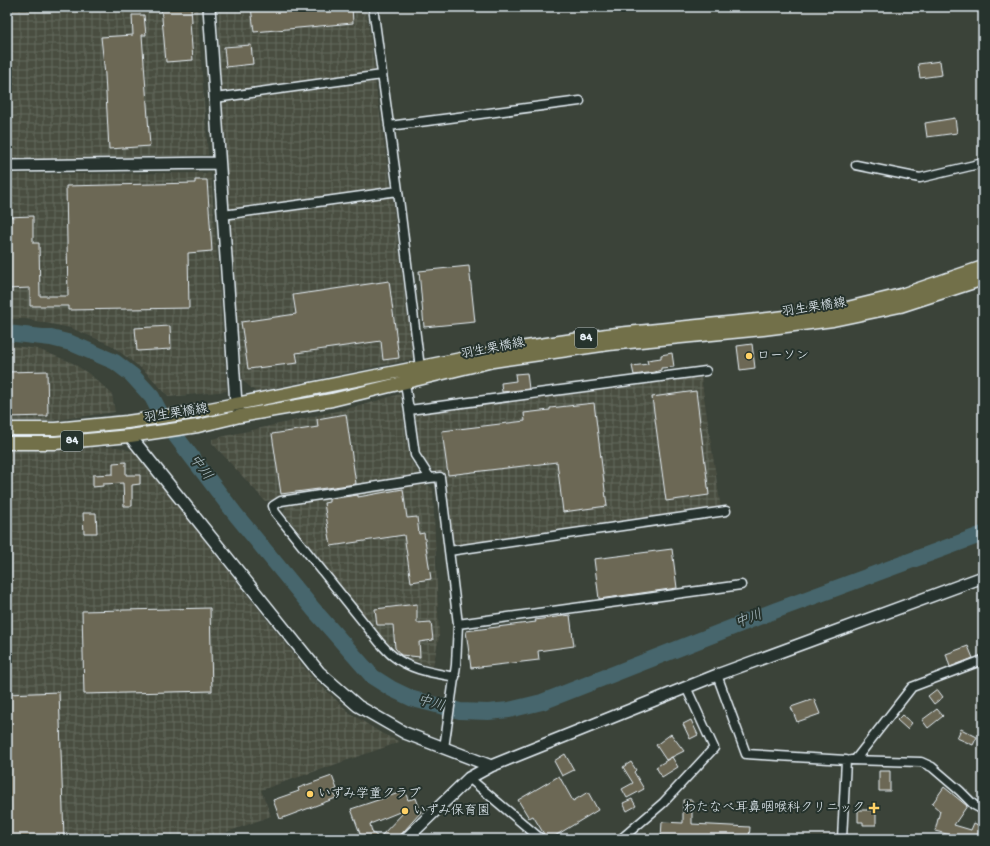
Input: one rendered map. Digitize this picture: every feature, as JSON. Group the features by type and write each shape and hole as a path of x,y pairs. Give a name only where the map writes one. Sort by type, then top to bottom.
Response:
{"main road":[{"name":"羽生栗橋線","path":"7,429 55,429 127,422 189,413 506,350 607,335 768,320 835,311 901,296 983,267"},
{"name":"羽生栗橋線","path":"7,444 55,443 133,435 198,426 240,416 332,400 493,361 602,345 763,329 833,320 900,306 983,279"}],"street":[{"path":"209,7 236,404 240,416"},
{"path":"373,7 420,368"},
{"path":"215,98 382,75"},
{"path":"389,126 580,101"},
{"path":"7,166 219,163"},
{"path":"856,165 920,178 983,163"},
{"path":"223,215 398,191"},
{"path":"409,410 706,371"},
{"path":"405,382 415,455 430,478"},
{"path":"133,435 319,672 358,706 404,733 491,766"},
{"path":"444,748 445,735 453,690 455,677 458,653 458,624 440,478 430,478 281,501 273,506 275,512 380,643 393,656 414,668 455,677"},
{"path":"449,552 726,511"},
{"path":"406,839 469,778 491,766 717,675 983,577"},
{"path":"458,624 741,586"},
{"path":"855,760 912,688 983,660"},
{"path":"717,675 746,754 846,760 921,762 932,767 960,790 974,805 983,810"},
{"path":"621,839 663,803 714,748 686,687"},
{"path":"842,839 846,760"},
{"path":"469,778 541,839"}],"shaded area":[{"path":"7,7 197,7 208,155 7,160"},
{"path":"218,7 366,7 375,72 221,93"},
{"path":"375,80 391,189 228,210 221,100"},
{"path":"211,173 227,391 169,397 146,372 111,345 71,328 26,319 7,319 7,174"},
{"path":"392,196 413,359 256,392 242,380 228,217"},
{"path":"7,345 37,349 71,362 92,376 112,394 115,412 49,421 7,422"},
{"path":"701,377 721,509 453,546 442,473 434,472 421,456 415,414"},
{"path":"400,394 409,458 421,476 265,501 212,443 212,439 363,405"},
{"path":"118,447 135,452 311,676 350,713 381,733 400,742 261,790 271,816 208,839 7,839 7,449"},
{"path":"426,483 433,489 439,637 433,666 407,660 395,653 383,641 284,513 286,505"}],"building":[{"path":"161,7 191,7 192,22 190,22 193,60 166,62"},
{"path":"251,7 352,7 353,23 254,32"},
{"path":"132,15 144,15 146,35 142,35 150,146 109,149 105,75 101,37 133,35"},
{"path":"251,45 253,64 226,67 224,47"},
{"path":"940,61 942,75 920,78 918,64"},
{"path":"955,118 957,133 927,137 925,123"},
{"path":"195,180 207,180 212,251 188,253 189,308 68,310 68,306 30,306 30,288 7,289 7,217 33,216 33,243 39,243 40,296 68,296 66,186 195,183"},
{"path":"469,266 475,322 424,327 419,271"},
{"path":"389,281 399,358 383,360 381,341 296,353 298,363 248,369 241,322 296,314 293,295"},
{"path":"170,326 171,349 137,351 135,328"},
{"path":"752,344 755,368 740,370 737,346"},
{"path":"672,353 674,367 661,368 661,370 655,372 634,375 632,366 648,364 647,360 661,358 661,355"},
{"path":"47,371 48,416 7,417 7,372"},
{"path":"527,373 529,389 502,392 501,383 516,381 515,374"},
{"path":"696,391 709,495 666,501 652,397"},
{"path":"594,403 607,506 563,512 557,462 448,475 442,431 525,421 524,413 550,410 550,408"},
{"path":"346,414 356,484 281,494 272,434 318,427 317,419"},
{"path":"126,462 126,475 140,475 140,484 132,485 132,506 124,506 123,483 103,484 103,486 93,487 93,475 113,474 113,463"},
{"path":"403,489 407,518 417,517 419,534 424,533 431,579 411,582 404,535 331,546 324,503 329,502 329,499 358,495 358,497"},
{"path":"83,513 96,513 97,533 84,533"},
{"path":"672,549 677,588 599,599 594,559"},
{"path":"417,604 417,623 431,622 433,640 419,642 420,657 401,655 395,648 393,625 377,625 375,609"},
{"path":"210,608 212,691 84,694 82,611"},
{"path":"570,615 574,646 538,651 539,660 471,668 466,631 536,622 535,620"},
{"path":"968,646 973,658 950,667 946,654"},
{"path":"937,689 943,697 934,704 928,696"},
{"path":"59,692 64,839 7,839 7,694"},
{"path":"814,699 820,714 797,722 791,707"},
{"path":"937,709 943,716 928,728 922,720"},
{"path":"902,715 912,723 907,729 897,720"},
{"path":"691,720 698,735 690,739 683,724"},
{"path":"961,729 977,737 973,745 957,738"},
{"path":"671,734 684,751 666,760 656,745"},
{"path":"565,754 574,770 562,776 554,761"},
{"path":"672,757 678,767 662,777 656,767"},
{"path":"631,762 636,770 634,772 644,789 627,798 622,789 633,783 623,767"},
{"path":"879,771 890,771 890,791 879,791"},
{"path":"332,776 337,789 333,791 336,798 280,819 273,800 299,791 298,788"},
{"path":"559,776 573,801 588,792 598,810 550,839 547,839 533,816 529,818 518,800"},
{"path":"944,787 967,806 954,825 971,830 974,823 978,825 983,815 983,832 980,839 966,839 935,831 940,811 932,804"},
{"path":"405,791 408,800 416,798 421,812 397,839 362,839 351,809","holes":["407,809 379,838 372,832 370,824"]},
{"path":"632,799 636,806 627,811 623,803"},
{"path":"683,800 692,800 692,824 750,827 749,839 683,839 661,837 662,822 683,823"},
{"path":"858,810 876,810 876,825 863,825 863,822 858,822"}],"waterway":[{"name":"中川","path":"7,333 51,338 71,343 115,362 132,375 152,397 165,422 236,515 314,610 373,677 392,689 413,699 460,711 488,712 509,710 542,702 774,611 983,534"}],"place":[{"name":"ローソン","path":"749,356"},
{"name":"いずみ学童クラブ","path":"310,794"},
{"name":"わたなべ耳鼻咽喉科クリニック","path":"874,808"},
{"name":"いずみ保育園","path":"405,811"}]}
